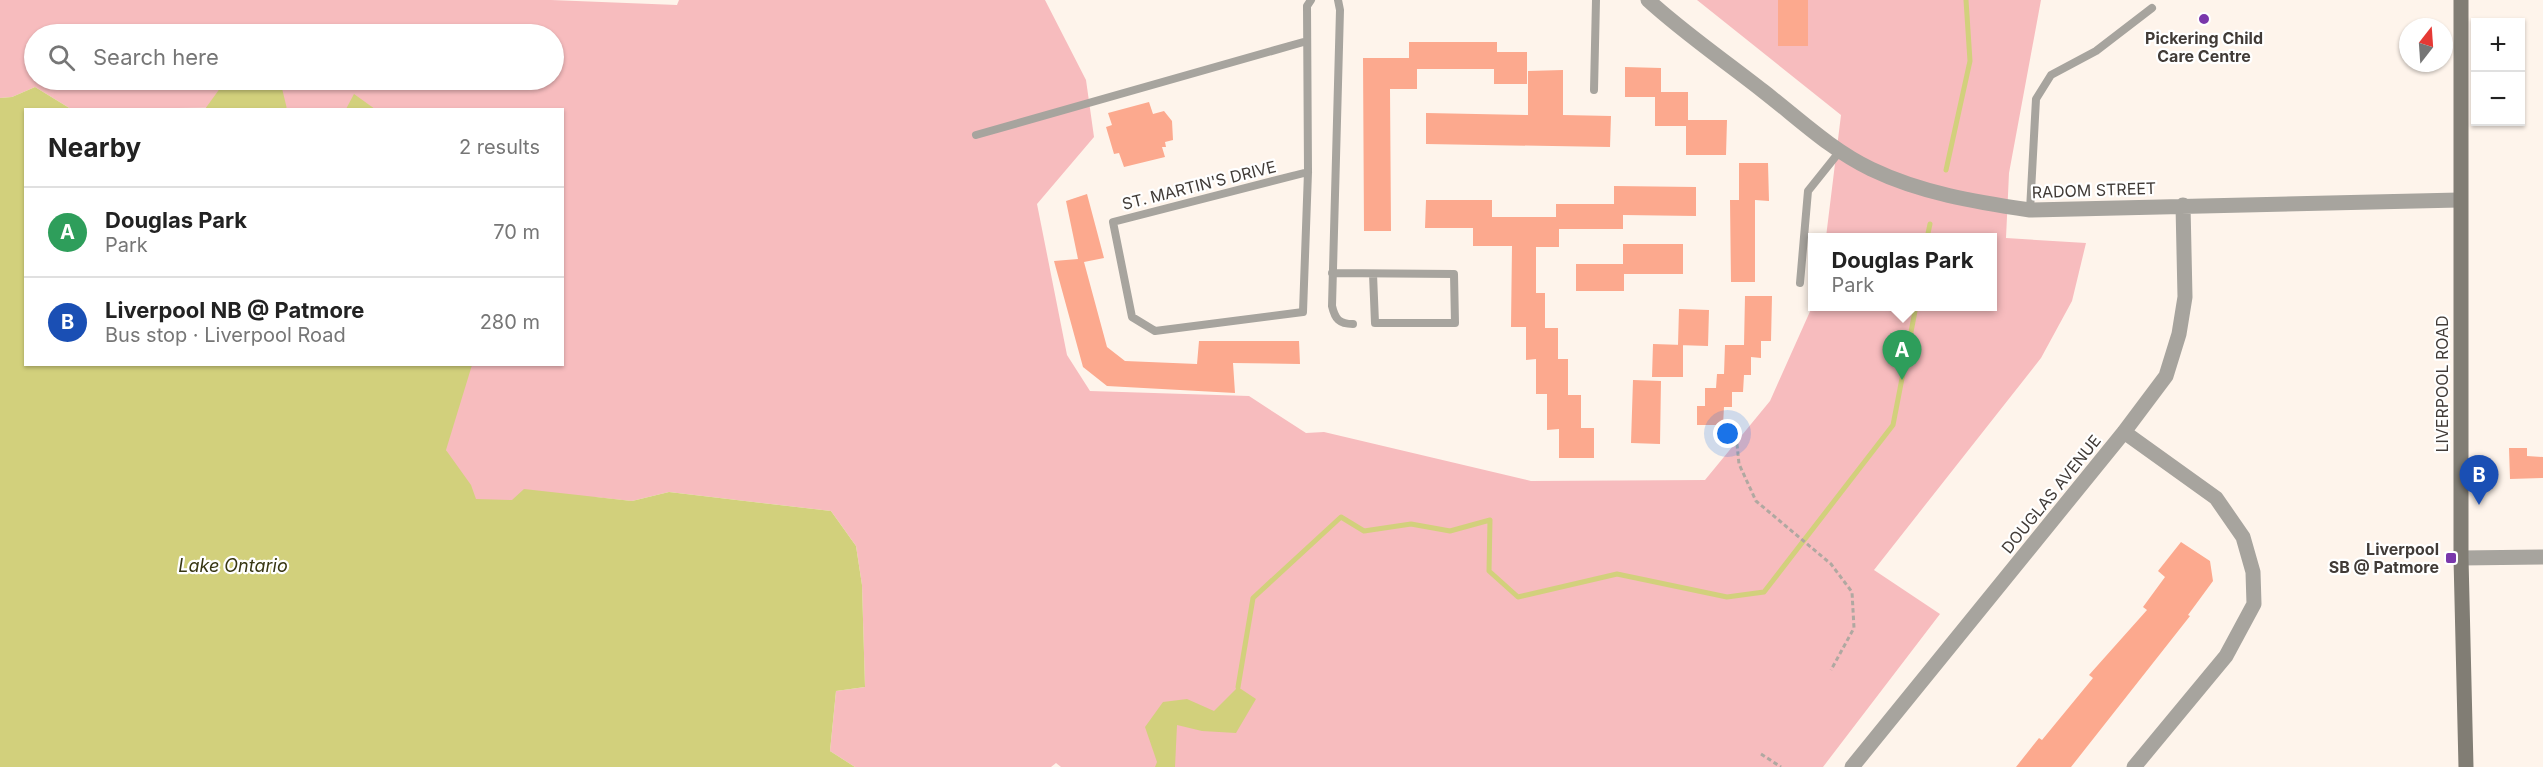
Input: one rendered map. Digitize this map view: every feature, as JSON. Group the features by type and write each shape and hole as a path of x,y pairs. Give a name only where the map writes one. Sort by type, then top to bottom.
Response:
{"street":[{"name":"RADOM STREET","path":"1648,0 1677,26 1840,151 1870,168 1914,186 1964,200 2030,210 2459,200"},
{"name":"LIVERPOOL ROAD","path":"2461,0 2459,200 2461,558 2466,767"},
{"name":"DOUGLAS AVENUE","path":"1852,767 2124,432 2166,376 2179,334 2185,297 2183,205"},
{"path":"2124,432 2216,498 2243,537 2253,572 2254,604 2226,656 2134,767"},
{"path":"2461,558 2543,558"}],"lane":[{"name":"ST. MARTIN'S DRIVE","path":"1308,172 1113,222 1132,318 1155,331 1303,312 1308,172 1307,6 1311,0"},
{"path":"1338,0 1340,10 1332,306 1335,317 1344,324 1353,324"},
{"path":"1594,90 1596,0"},
{"path":"2030,210 2036,99 2051,75 2096,51 2152,8"},
{"path":"976,135 1307,41"},
{"path":"1800,283 1808,190 1840,151"},
{"path":"1332,273 1454,274 1455,323 1375,323 1373,274"}],"path":[{"path":"1737,444 1738,464 1756,501 1831,564 1852,592 1854,628 1831,669"},
{"path":"1761,754 1781,767"}],"shaded area":[{"path":"0,0 551,0 677,5 679,0 1045,0 1086,80 1094,137 1037,204 1067,355 1090,391 1249,396 1306,433 1324,432 1531,481 1705,480 1770,401 1810,311 1997,311 1997,233 1826,233 1841,115 1697,0 2041,0 2009,173 2006,238 2086,243 2072,301 2041,358 1874,570 1940,614 1823,767 1061,767 1056,763 1051,767 855,767 830,751 836,691 865,687 862,585 856,546 831,511 669,492 632,501 594,497 530,661 446,450 430,366 564,366 564,108 372,108 366,103 364,108 69,108 40,90 564,90 564,24 24,24 24,90 28,90 12,97 0,98"}],"water":[{"name":"Lake Ontario","path":"28,90 40,90 69,108 24,108 24,366 472,366 446,450 471,485 476,499 512,500 524,489 632,501 669,492 831,511 856,546 862,585 865,687 836,691 830,751 855,767 0,767 0,98 12,97"},
{"path":"219,90 282,90 287,108 206,108"},
{"path":"354,94 374,108 347,108"},
{"path":"1238,687 1256,699 1236,733 1202,731 1177,725 1175,767 1155,767 1157,762 1145,727 1163,702 1187,699 1214,711"}],"building":[{"path":"1778,0 1808,0 1808,46 1778,46"},
{"path":"1409,42 1497,42 1497,52 1527,52 1527,84 1494,84 1494,69 1417,69 1417,89 1390,89 1391,231 1364,231 1363,58 1409,58"},
{"path":"1625,67 1661,68 1661,92 1688,92 1688,120 1727,120 1726,155 1686,155 1686,126 1655,126 1655,97 1625,97"},
{"path":"1563,70 1563,115 1611,116 1610,147 1426,144 1426,113 1528,115 1528,71"},
{"path":"1149,102 1153,114 1164,111 1172,121 1173,140 1165,142 1166,147 1162,147 1165,157 1124,167 1119,153 1114,154 1106,127 1112,125 1108,113"},
{"path":"1739,163 1768,163 1769,201 1755,200 1755,282 1731,282 1730,200 1739,200"},
{"path":"1614,186 1696,187 1696,216 1623,215 1623,229 1559,229 1559,247 1536,247 1536,293 1545,293 1545,328 1558,328 1558,359 1568,359 1568,395 1581,395 1581,428 1594,428 1594,458 1559,458 1559,429 1547,430 1547,394 1536,394 1536,359 1526,360 1526,327 1511,327 1512,246 1473,246 1473,228 1425,228 1426,200 1492,200 1492,217 1556,217 1556,204 1614,204"},
{"path":"1087,194 1104,258 1084,262 1107,347 1125,361 1197,364 1199,341 1299,341 1300,364 1233,363 1235,393 1107,386 1083,367 1054,261 1078,259 1066,201"},
{"path":"1623,244 1683,244 1683,274 1624,274 1624,291 1576,291 1576,264 1623,264"},
{"path":"1745,296 1772,296 1771,341 1761,341 1761,358 1751,357 1751,375 1744,375 1743,392 1732,392 1732,407 1724,407 1723,425 1697,425 1697,406 1705,406 1705,388 1716,388 1717,374 1724,374 1725,345 1744,345"},
{"path":"1679,309 1709,310 1708,346 1678,345"},
{"path":"1653,344 1683,345 1683,377 1652,377"},
{"path":"1633,380 1661,381 1660,444 1631,443"},
{"path":"2509,448 2527,448 2527,456 2543,457 2543,478 2510,479"},
{"path":"2181,542 2210,561 2213,581 2188,615 2190,616 2071,767 2016,767 2039,738 2042,740 2093,678 2089,675 2147,610 2143,607 2165,577 2158,571"}],"waterway":[{"path":"1946,170 1970,61 1966,0"},
{"path":"1928,233 1930,224"},
{"path":"1238,687 1253,598 1341,517 1364,531 1411,524 1450,531 1490,520 1489,571 1518,597 1617,574 1727,597 1764,592 1893,425 1915,311"}],"place":[{"name":"Pickering Child Care Centre","path":"2204,19"},
{"name":"Douglas Park","path":"1902,380"},
{"name":"Liverpool NB @ Patmore","path":"2479,505"},
{"name":"Liverpool SB @ Patmore","path":"2451,558"}]}
